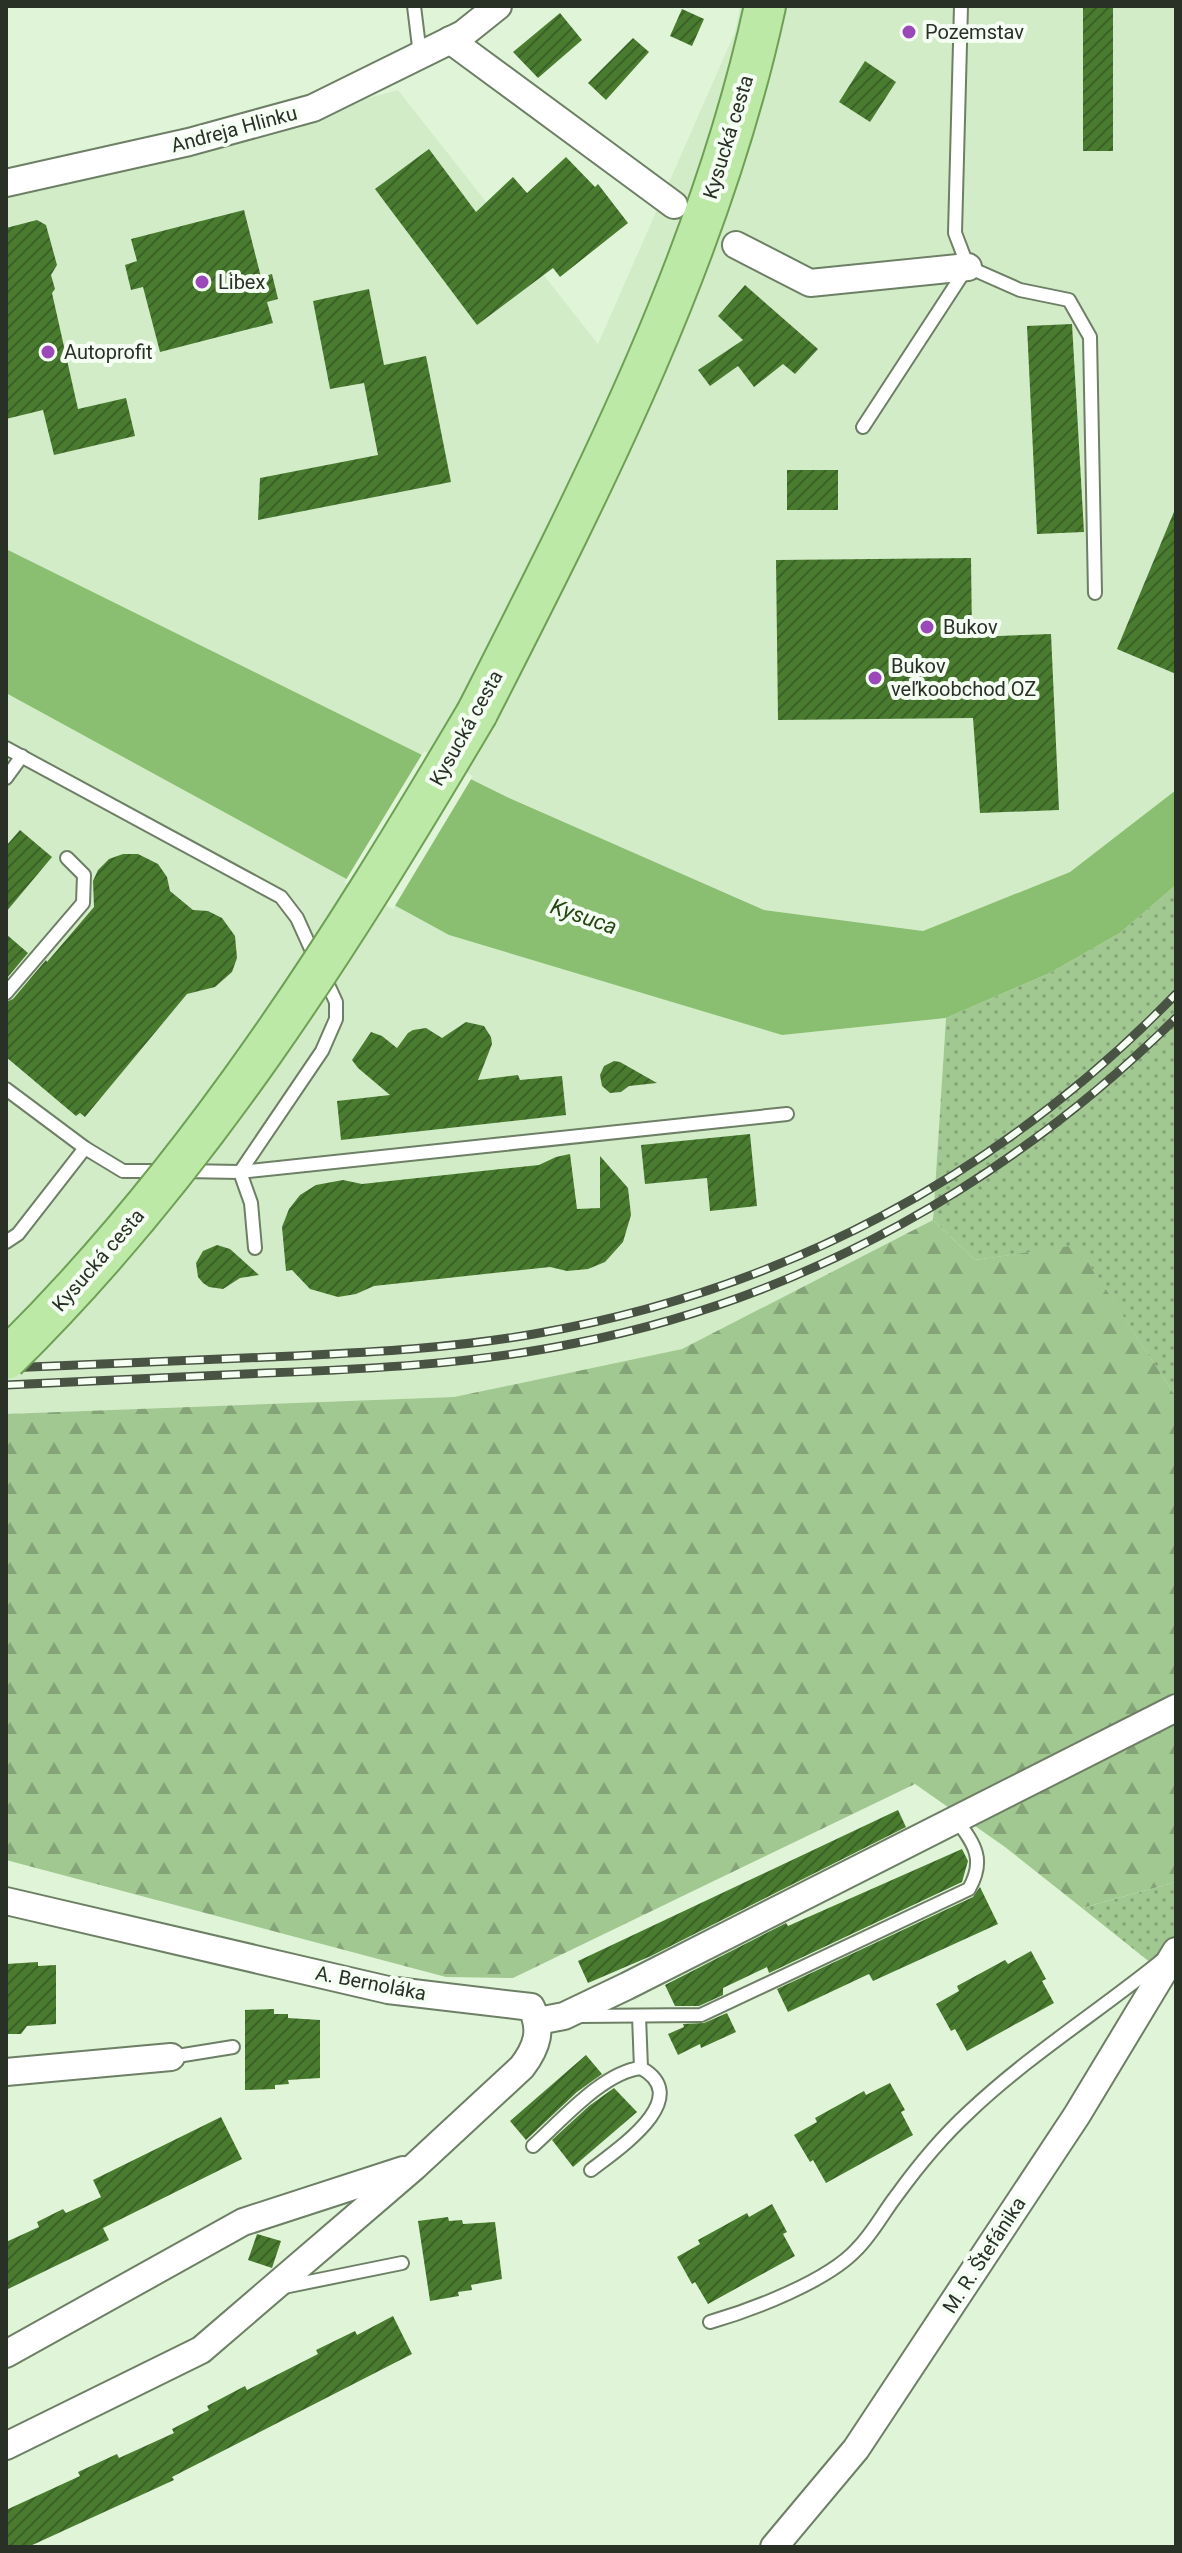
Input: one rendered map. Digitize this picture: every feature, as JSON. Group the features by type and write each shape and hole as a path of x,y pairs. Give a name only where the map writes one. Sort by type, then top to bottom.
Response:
{"main road":[{"name":"Kysucká cesta","path":"6,1359 86,1275 219,1113 342,935 477,713 591,488 686,264 737,117 765,6"}],"street":[{"name":"Andreja Hlinku","path":"6,183 189,142 313,108 463,34 498,6"},
{"path":"450,40 674,205"},
{"path":"736,245 810,283 968,267"},
{"path":"6,2446 201,2350 414,2167 522,2067 551,2018 1176,1708"},
{"name":"A. Bernoláka","path":"6,1901 388,1990 531,2007 551,2018"},
{"name":"M. R. Štefánika","path":"774,2547 856,2449 1077,2115 1176,1950"},
{"path":"6,2072 171,2057"},
{"path":"6,2354 243,2222 414,2167"}],"lane":[{"path":"414,6 420,55"},
{"path":"961,6 955,233 968,267 1020,290 1069,300 1090,337 1095,593"},
{"path":"863,427 968,267"},
{"path":"6,748 281,897 297,918 336,1002 336,1019 322,1051 240,1172"},
{"path":"6,778 22,756"},
{"path":"6,993 83,903 84,875 67,858"},
{"path":"6,1089 85,1148 123,1171 240,1172 787,1114"},
{"path":"6,1242 18,1234 85,1148"},
{"path":"240,1172 251,1203 255,1248"},
{"path":"551,2018 701,2015 969,1889 979,1865 971,1840 956,1819"},
{"name":"M. R. Štefánika","path":"710,2322 737,2314 814,2279 856,2251 896,2195 966,2114 1025,2063 1176,1950"},
{"path":"639,2016 641,2068"},
{"path":"171,2057 233,2047"},
{"path":"533,2146 610,2078 629,2069 641,2068 653,2074 660,2088 654,2115 591,2170"},
{"path":"270,2290 402,2263"}],"shaded area":[{"path":"740,6 1176,6 1176,790 1070,872 923,931 764,910 507,797 6,549 6,195 398,90 598,344 735,32"},
{"path":"6,693 449,935 782,1035 946,1018 933,1220 682,1349 454,1397 6,1414"}],"green space":[{"path":"1176,885 1176,1397 1077,1246 975,1260 933,1220 946,1018 1050,973 1120,933"},
{"path":"933,1220 975,1260 1077,1245 1176,1397 1176,1882 1082,1908 1005,1847 915,1784 513,1978 446,1977 6,1860 6,1414 454,1397 682,1349"},
{"path":"1176,1882 1176,1983 1082,1908"}],"water":[{"name":"Kysuca","path":"6,549 507,797 764,910 923,931 1070,872 1176,790 1176,885 1120,933 1050,973 946,1018 782,1035 449,935 6,693"}],"pier":[{"path":"424,751 473,776 393,909 344,883"}],"building":[{"path":"1083,6 1113,6 1113,151 1083,151"},
{"path":"682,9 704,19 692,46 670,36"},
{"path":"560,13 582,40 538,78 513,52"},
{"path":"633,38 649,52 606,100 588,83"},
{"path":"865,61 896,82 870,122 839,102"},
{"path":"429,149 476,212 513,177 527,193 566,157 595,187 598,184 628,223 560,277 553,268 477,325 375,189"},
{"name":"Libex","path":"244,210 261,277 272,274 278,299 267,302 273,323 160,352 143,287 131,290 125,265 137,261 131,239"},
{"path":"37,220 46,225 57,265 51,275 55,289 52,293 78,409 126,398 135,436 54,455 43,410 6,419 6,228"},
{"path":"745,285 818,349 795,374 783,364 754,387 738,366 710,386 698,370 743,340 718,316"},
{"path":"369,289 384,365 426,356 451,482 258,520 260,478 378,455 364,383 330,389 313,301"},
{"path":"1072,324 1084,532 1037,534 1027,326"},
{"path":"787,470 838,470 838,510 787,510"},
{"path":"1176,507 1176,674 1117,649"},
{"name":"Bukov veľkoobchod OZ","path":"971,558 972,637 1051,634 1059,810 980,813 973,718 778,720 776,560"},
{"path":"20,830 52,857 6,912 6,846"},
{"path":"123,854 138,854 158,864 167,877 170,891 193,910 208,911 222,918 235,936 237,958 232,972 215,987 187,994 85,1117 80,1113 76,1116 6,1057 6,1002 13,999 94,907 93,881 98,870 109,859"},
{"path":"6,934 28,953 6,979"},
{"path":"466,1022 484,1026 491,1037 492,1044 478,1080 518,1075 520,1080 562,1076 566,1115 341,1140 337,1101 390,1095 352,1060 371,1032 397,1048 413,1030 426,1028 442,1038"},
{"path":"614,1061 657,1083 629,1086 621,1092 610,1093 602,1086 600,1075 604,1066"},
{"path":"750,1134 757,1206 710,1211 707,1178 645,1184 641,1145"},
{"path":"570,1154 577,1209 600,1208 600,1156 628,1188 631,1215 623,1242 605,1262 588,1269 567,1271 550,1267 374,1286 338,1297 310,1289 292,1270 286,1271 282,1227 289,1209 300,1195 316,1185 343,1180 362,1184 539,1165"},
{"path":"217,1245 230,1249 259,1275 240,1278 223,1289 203,1283 198,1277 196,1263 203,1251"},
{"path":"898,1810 906,1827 651,1956 588,1983 578,1961"},
{"path":"962,1849 968,1861 962,1882 769,1973 767,1967 723,1988 723,1995 699,2006 675,2006 665,1985 786,1923 788,1926"},
{"path":"980,1887 998,1924 873,1981 869,1974 788,2012 777,1989 973,1897"},
{"path":"1031,1951 1054,2003 967,2051 936,2004 959,1991 957,1986 1005,1960 1008,1964"},
{"path":"38,1962 38,1966 56,1965 56,2024 27,2026 21,2034 6,2034 6,1964"},
{"path":"274,2009 274,2014 288,2014 288,2018 320,2020 320,2078 288,2080 289,2084 275,2085 275,2089 245,2090 245,2010"},
{"path":"727,2013 736,2032 678,2055 668,2034 684,2027 683,2024 704,2023"},
{"path":"586,2055 602,2074 577,2092 526,2140 510,2121"},
{"path":"890,2083 905,2110 901,2112 913,2135 826,2183 794,2135 817,2122 815,2118 864,2091 866,2095"},
{"path":"614,2088 637,2112 573,2167 552,2140"},
{"path":"221,2117 242,2159 103,2228 109,2240 6,2290 6,2242 39,2227 37,2222 63,2209 66,2213 101,2197 93,2180"},
{"path":"772,2204 795,2256 708,2304 677,2257 700,2244 698,2240 747,2213 749,2217"},
{"path":"448,2217 449,2221 462,2220 463,2224 495,2222 502,2279 471,2285 472,2290 458,2292 459,2296 430,2301 418,2221"},
{"path":"257,2234 281,2241 272,2268 248,2260"},
{"path":"393,2316 412,2354 172,2477 174,2480 28,2547 6,2547 6,2510 80,2476 78,2472 117,2454 119,2458 174,2433 172,2429 209,2410 207,2406 245,2386 247,2390 318,2354 316,2350 355,2331 357,2335"}],"railway":[{"path":"6,1368 323,1354 474,1343 534,1334 626,1314 714,1288 800,1255 882,1216 961,1170 1037,1117 1108,1059 1176,994"},
{"path":"6,1385 422,1364 538,1350 661,1323 743,1296 823,1263 900,1225 974,1181 1045,1131 1112,1077 1176,1018"}],"place":[{"name":"Pozemstav","path":"909,32"},
{"name":"Libex","path":"202,282"},
{"name":"Autoprofit","path":"48,352"},
{"name":"Bukov","path":"927,627"},
{"name":"Bukov veľkoobchod OZ","path":"875,678"}]}
